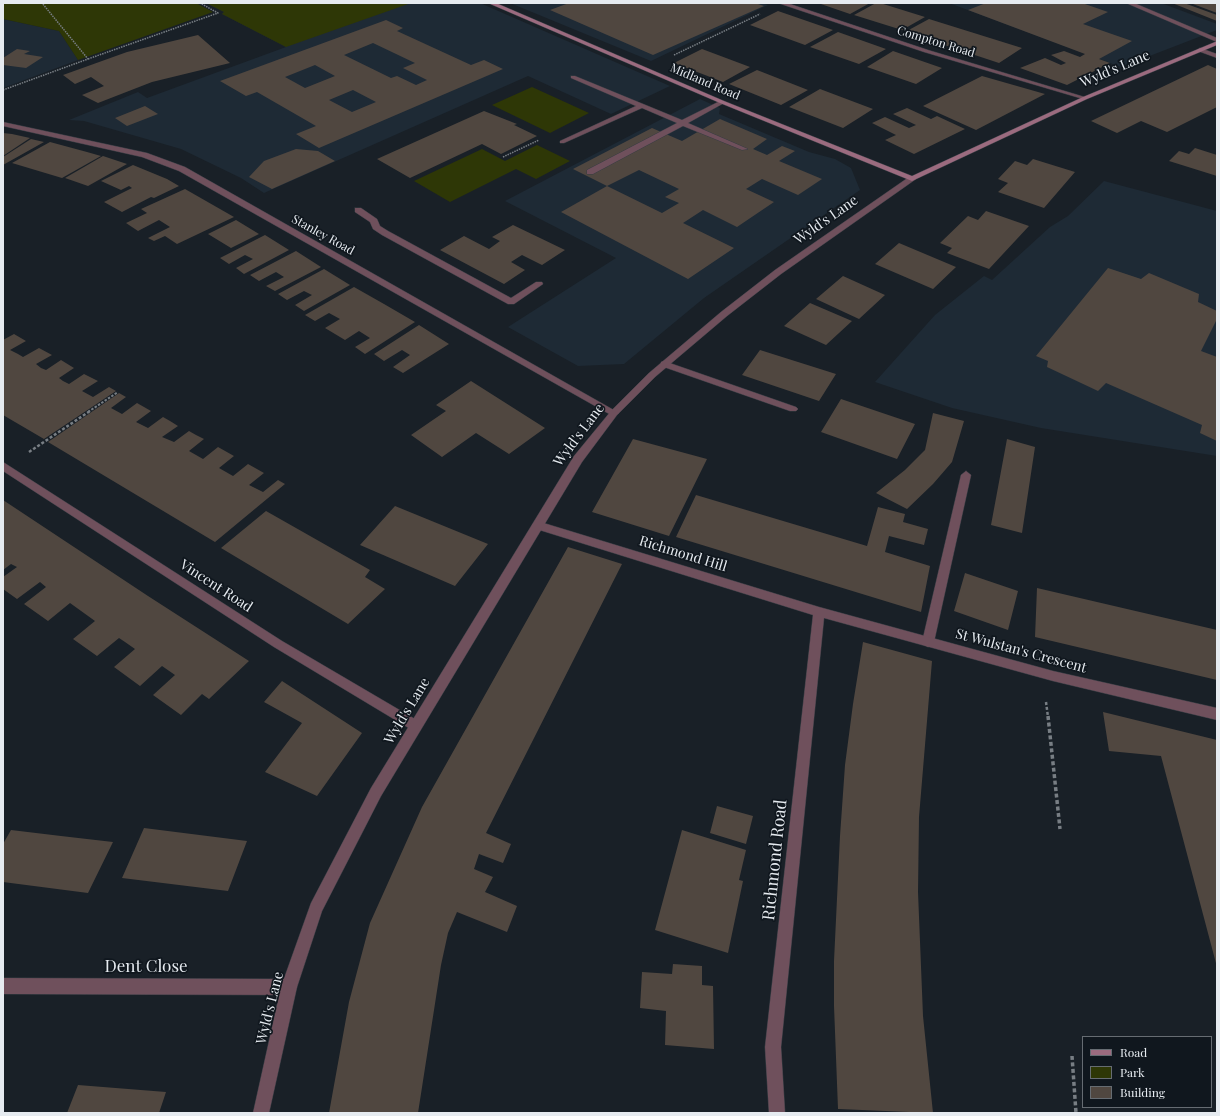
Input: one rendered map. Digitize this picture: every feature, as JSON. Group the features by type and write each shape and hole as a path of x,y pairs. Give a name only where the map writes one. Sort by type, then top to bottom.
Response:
{"main road":[{"name":"Midland Road","path":"491,3 722,102 912,179"},
{"name":"Wyld's Lane","path":"912,179 1086,98 1200,50 1217,41"}],"street":[{"name":"Compton Road","path":"781,3 926,51 1086,98"},
{"path":"1129,3 1217,41"},
{"path":"1200,50 1217,56"},
{"path":"573,77 744,149"},
{"path":"590,172 722,102"},
{"path":"562,142 642,106"},
{"name":"Stanley Road","path":"3,124 144,155 182,169 614,413"},
{"name":"Wyld's Lane","path":"261,1113 289,986 316,908 376,792 578,459 614,413 664,364 724,314 778,272 912,179"},
{"path":"358,210 374,221 376,227 385,233 511,302 539,284"},
{"path":"664,364 793,409"},
{"name":"Vincent Road","path":"4,467 278,644 416,726"},
{"path":"928,642 966,475"},
{"name":"Richmond Hill","path":"537,525 819,612"},
{"name":"St Wulstan's Crescent","path":"819,612 1043,673 1217,714"},
{"name":"Richmond Road","path":"777,1113 773,1048 819,612"},
{"name":"Dent Close","path":"3,986 289,986"}],"path":[{"path":"42,3 88,59"},
{"path":"3,90 218,13 200,3"},
{"path":"645,69 781,3"},
{"path":"503,157 539,140 552,147 562,142"},
{"path":"4,467 118,392"},
{"path":"1043,673 1060,829"},
{"path":"1072,1056 1076,1113"}],"shaded area":[{"path":"206,3 480,3 670,86 611,114 528,76 264,193 241,178 181,149 84,121 69,120 138,92 147,98 286,47 222,14 224,12"},
{"path":"510,3 760,3 768,5 651,61"},
{"path":"949,3 1161,3 1217,24 1217,30 1121,67"},
{"path":"3,19 59,31 78,60 3,88"},
{"path":"700,99 720,108 719,114 809,152 835,159 851,168 860,190 704,298 624,364 578,366 508,327 616,258 505,201"},
{"path":"1104,181 1217,211 1217,456 1041,428 952,408 875,382 935,315 984,276 992,280 1050,227 1068,216"}],"green space":[{"path":"3,3 196,3 213,12 78,60 59,31 3,19"},
{"path":"206,3 411,3 286,47 222,14 224,12"},
{"path":"532,87 589,113 550,133 492,105"},
{"path":"537,145 570,161 536,179 516,169 450,202 414,181 482,149 505,161"}],"building":[{"path":"569,3 755,3 764,6 653,55 550,10"},
{"path":"818,3 870,3 850,14"},
{"path":"876,3 925,17 902,30 854,15"},
{"path":"986,3 1082,3 1108,12 1083,24 1132,41 1099,59 1110,63 1067,85 1020,68 1045,58 1061,65 1066,63 1051,55 1064,51 1080,57 1085,54 968,10"},
{"path":"1172,3 1184,3 1217,15 1217,21"},
{"path":"1217,3 1217,13 1193,4"},
{"path":"778,11 833,30 805,45 750,25"},
{"path":"929,19 1022,48 999,63 905,32"},
{"path":"386,20 403,28 397,31 471,65 484,60 503,69 319,148 296,134 316,126 257,92 246,96 220,81","holes":["373,43 415,63 403,68 427,80 416,85 397,76 391,78 344,55","315,65 335,76 305,88 285,77","353,90 376,102 352,112 329,100"]},
{"path":"838,32 886,49 859,64 810,47"},
{"path":"198,35 230,63 152,82 98,103 82,95 104,86 91,77 75,84 63,75 127,52"},
{"path":"17,49 30,51 24,54 43,57 26,68 3,65 3,58"},
{"path":"702,49 750,67 723,82 674,63"},
{"path":"893,51 942,68 916,84 867,67"},
{"path":"1208,65 1217,69 1217,107 1167,132 1141,121 1117,133 1091,121"},
{"path":"757,70 808,90 781,105 729,84"},
{"path":"982,76 1045,94 976,130 923,106"},
{"path":"820,89 873,109 843,128 789,107"},
{"path":"145,106 158,114 127,126 115,118"},
{"path":"907,108 931,119 937,116 965,129 914,154 885,140 896,135 872,123 885,117 909,128 916,125 893,114"},
{"path":"484,111 517,124 514,125 537,136 501,154 482,144 410,178 377,159"},
{"path":"720,119 767,139 753,149 767,155 782,146 795,151 779,161 822,179 798,195 762,179 746,189 774,202 737,227 703,210 683,223 734,248 688,279 561,212 607,186 573,169 652,128 682,141","holes":["639,170 679,189 665,197 679,203 662,213 607,186"]},
{"path":"3,133 12,134 30,138 3,156"},
{"path":"31,139 44,142 3,165 3,157"},
{"path":"50,142 101,156 62,178 12,163"},
{"path":"1195,148 1217,155 1217,176 1169,161 1179,151 1189,154"},
{"path":"296,149 318,151 335,161 272,189 249,177 264,161"},
{"path":"103,156 127,164 88,186 65,178"},
{"path":"1033,159 1075,172 1044,208 998,192 1008,183 998,179 1015,161 1027,165"},
{"path":"133,165 167,179 179,186 154,198 151,197 122,212 104,202 132,188 129,186 121,190 101,181"},
{"path":"185,189 234,217 177,244 165,236 154,241 148,238 170,227 159,220 138,231 126,223 147,213 141,209"},
{"path":"986,211 1029,226 989,269 947,253 952,248 940,243 968,216 978,220"},
{"path":"236,220 259,234 231,248 208,234"},
{"path":"513,225 565,250 542,265 522,255 511,262 525,270 504,284 440,250 464,236 489,249 500,241 492,237"},
{"path":"265,235 289,250 244,274 236,268 253,259 245,255 229,264 220,258"},
{"path":"899,243 956,267 933,289 875,264"},
{"path":"296,251 321,267 275,291 266,286 284,277 276,272 259,281 250,275"},
{"path":"1108,268 1141,279 1149,273 1199,294 1198,302 1217,311 1217,319 1201,351 1217,357 1217,441 1200,433 1202,425 1106,383 1098,391 1047,367 1048,361 1036,356"},
{"path":"324,269 350,285 304,311 295,305 312,295 304,291 287,300 278,294"},
{"path":"843,276 885,295 859,319 816,299"},
{"path":"354,287 415,322 365,354 355,347 370,338 359,331 345,340 325,328 340,319 329,313 315,321 305,315"},
{"path":"810,303 852,321 826,345 784,326"},
{"path":"419,325 449,344 403,373 393,367 410,355 402,350 384,361 374,354"},
{"path":"14,334 26,341 10,350 23,357 39,348 52,355 36,364 41,368 46,370 61,360 74,368 59,378 63,381 69,384 84,374 98,381 82,391 93,397 109,387 116,391 44,439 3,415 3,340"},
{"path":"760,350 836,374 819,401 742,375"},
{"path":"471,381 545,428 509,454 476,433 442,457 411,435 446,411 436,405"},
{"path":"119,393 126,397 111,408 122,414 137,403 151,411 136,422 148,428 163,417 178,426 162,437 174,442 189,431 204,439 189,451 203,459 218,447 234,456 219,468 233,476 248,464 264,473 249,485 263,492 278,480 285,484 215,542 48,442"},
{"path":"841,399 915,424 897,459 821,432"},
{"path":"933,413 964,421 952,462 933,484 907,509 876,493 905,470 925,450"},
{"path":"633,439 707,459 669,536 592,512"},
{"path":"1007,439 1035,447 1022,533 991,525"},
{"path":"696,495 867,546 878,507 905,514 903,522 928,529 924,545 889,536 885,552 930,566 921,612 676,537"},
{"path":"3,500 249,661 209,699 202,694 181,715 153,695 175,675 162,666 140,686 114,667 135,649 119,638 97,656 73,639 95,621 70,603 48,621 24,604 46,587 40,582 17,599 3,589 3,577 17,567 11,564 3,570"},
{"path":"395,506 488,544 455,586 360,545"},
{"path":"266,511 370,570 365,577 385,589 348,624 221,548"},
{"path":"568,547 622,564 486,833 511,844 503,863 479,854 474,869 493,877 485,892 517,906 507,932 457,912 448,933 441,965 418,1113 329,1113 349,1002 370,923 422,807"},
{"path":"965,573 1018,591 1008,630 954,611"},
{"path":"1037,588 1217,630 1217,680 1035,637"},
{"path":"863,642 932,661 919,817 918,892 923,1016 933,1113 838,1109 834,1006 834,961 840,836 845,765"},
{"path":"282,681 362,733 317,796 265,772 302,723 264,702"},
{"path":"1103,712 1217,740 1217,967 1161,756 1109,751"},
{"path":"717,806 753,816 746,844 710,833"},
{"path":"144,828 247,841 228,891 122,878"},
{"path":"11,830 113,842 88,893 3,882 3,844"},
{"path":"682,830 746,850 739,880 743,881 728,953 655,930"},
{"path":"673,964 702,966 702,985 713,986 714,1049 665,1045 666,1011 640,1008 642,972 672,974"},
{"path":"78,1085 166,1092 159,1113 67,1113"}]}
